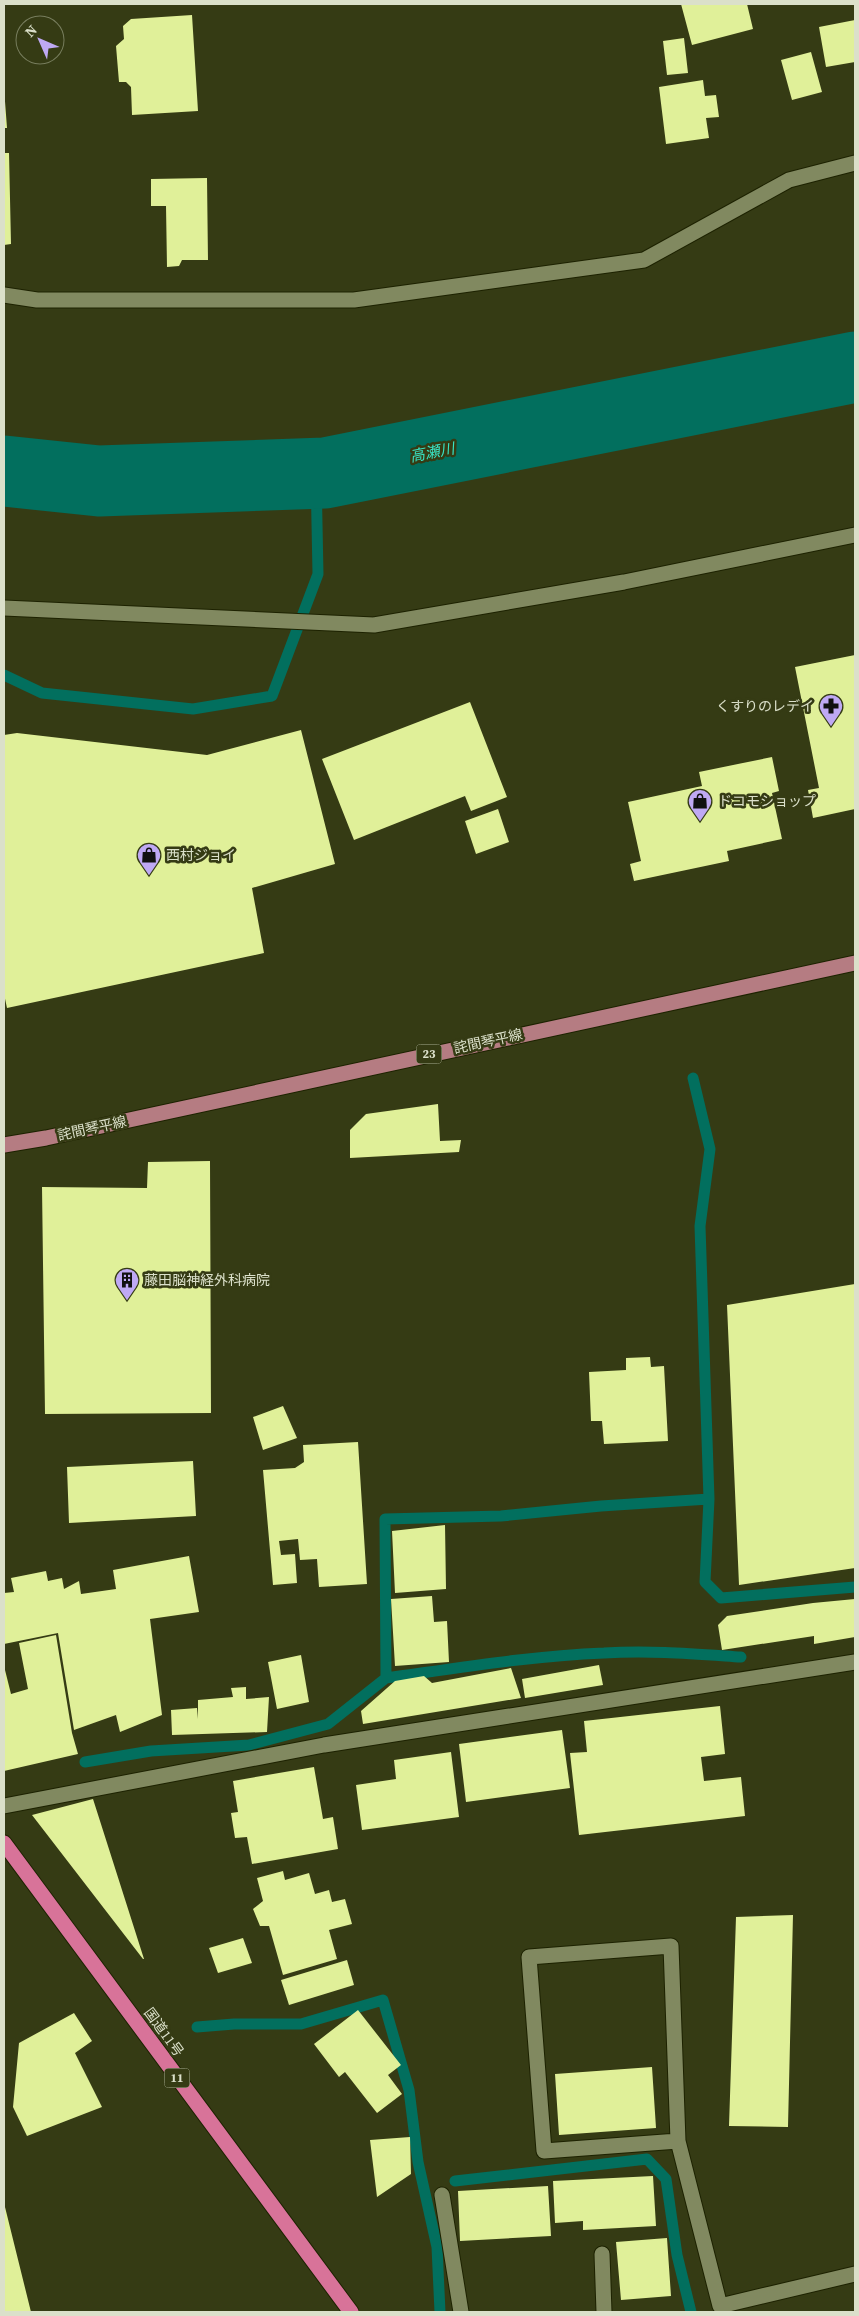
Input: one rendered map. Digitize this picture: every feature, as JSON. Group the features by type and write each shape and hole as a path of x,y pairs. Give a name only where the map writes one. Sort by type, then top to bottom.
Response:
{"highway":[{"name":"国道11号","path":"4,1843 351,2312"}],"main road":[{"name":"詫間琴平線","path":"4,1145 46,1138 855,963"}],"street":[{"path":"4,295 37,300 354,300 644,260 789,180 855,163"},
{"path":"4,608 374,625 624,582 855,535"},
{"path":"4,1806 324,1745 855,1662"},
{"path":"678,2141 544,2151 529,1957 671,1946 678,2141 720,2306 855,2274"},
{"path":"442,2195 461,2312"},
{"path":"602,2254 604,2312"}],"building":[{"path":"681,4 747,4 753,29 692,45"},
{"path":"192,15 198,111 132,115 131,87 126,82 119,82 116,46 124,39 123,26 131,19"},
{"path":"855,20 855,62 826,67 819,27"},
{"path":"684,38 688,73 667,75 663,41"},
{"path":"811,52 822,92 792,100 781,60"},
{"path":"703,80 705,96 716,95 719,117 706,118 709,138 666,144 659,87"},
{"path":"4,88 7,128 4,128"},
{"path":"4,153 9,153 11,244 4,245"},
{"path":"207,178 208,260 182,260 179,266 167,267 166,206 151,206 151,179"},
{"name":"くすりのレデイ","path":"855,655 855,809 813,818 808,790 819,788 795,667"},
{"path":"470,702 507,797 471,811 465,796 354,840 322,759"},
{"name":"西村ジョイ","path":"301,730 335,864 252,888 264,953 7,1008 4,994 4,735 17,733 207,755"},
{"path":"772,757 779,791 772,793 782,839 727,851 729,861 634,881 630,864 641,861 628,802 702,786 699,772"},
{"path":"498,809 509,842 476,854 465,821"},
{"path":"438,1104 440,1141 461,1140 459,1152 350,1158 350,1130 366,1114"},
{"name":"藤田脳神経外科病院","path":"210,1161 211,1413 45,1414 42,1187 147,1188 148,1162"},
{"path":"855,1284 855,1568 739,1585 727,1305"},
{"path":"650,1357 651,1367 664,1366 668,1441 604,1444 602,1421 591,1421 589,1372 626,1370 626,1358"},
{"path":"283,1406 297,1438 263,1450 253,1417"},
{"path":"358,1442 367,1584 319,1587 317,1559 300,1560 298,1539 279,1541 281,1555 295,1554 297,1583 273,1585 263,1470 295,1468 304,1462 303,1445"},
{"path":"193,1461 196,1516 69,1523 67,1467"},
{"path":"445,1525 446,1589 395,1593 392,1531"},
{"path":"189,1556 199,1612 150,1619 162,1715 120,1732 116,1715 74,1730 58,1633 4,1644 4,1593 14,1592 11,1578 46,1571 48,1581 62,1578 64,1589 79,1581 81,1594 116,1589 113,1570"},
{"path":"432,1596 434,1622 447,1621 449,1662 395,1666 391,1599"},
{"path":"855,1599 855,1637 814,1644 814,1636 722,1650 718,1625 727,1616 813,1603"},
{"path":"56,1635 72,1733 78,1754 4,1771 4,1666 11,1694 28,1689 19,1643"},
{"path":"301,1655 309,1702 277,1709 268,1662"},
{"path":"599,1665 603,1685 525,1698 522,1679"},
{"path":"511,1668 521,1698 363,1724 361,1711 395,1681 424,1676 432,1683"},
{"path":"246,1687 246,1699 269,1697 267,1732 172,1735 171,1710 197,1708 198,1719 198,1700 233,1697 231,1688"},
{"path":"720,1706 725,1754 701,1757 704,1781 741,1777 745,1816 579,1835 570,1753 587,1752 584,1721"},
{"path":"562,1730 570,1788 466,1802 459,1744"},
{"path":"451,1752 459,1817 362,1830 356,1785 396,1779 394,1760"},
{"path":"314,1767 323,1819 333,1817 338,1849 252,1864 247,1837 235,1838 231,1813 238,1812 233,1781"},
{"path":"93,1799 144,1959 32,1815"},
{"path":"283,1871 285,1880 309,1873 315,1894 329,1890 332,1902 345,1899 352,1924 329,1930 337,1959 283,1975 269,1926 260,1926 253,1909 263,1901 257,1878"},
{"path":"793,1915 788,2127 729,2126 736,1917"},
{"path":"243,1938 252,1963 218,1973 209,1948"},
{"path":"347,1960 354,1985 289,2005 281,1980"},
{"path":"358,2010 401,2065 388,2075 402,2094 377,2113 345,2072 339,2077 314,2044"},
{"path":"74,2013 92,2041 75,2053 102,2107 27,2136 13,2107 19,2043"},
{"path":"652,2067 656,2128 559,2135 555,2074"},
{"path":"410,2137 411,2174 377,2197 370,2140"},
{"path":"653,2176 656,2226 583,2230 583,2221 555,2223 553,2181"},
{"path":"548,2186 551,2236 460,2241 458,2191"},
{"path":"4,2203 31,2312 4,2312"},
{"path":"667,2238 671,2296 621,2300 616,2242"}],"waterway":[{"name":"高瀬川","path":"4,471 99,481 325,473 855,367"},
{"path":"4,675 42,693 193,709 272,696 318,574 316,473"},
{"path":"85,1762 151,1751 249,1745 328,1724 386,1678 385,1519 501,1516 601,1506 709,1499 700,1226 710,1149 693,1078"},
{"path":"709,1499 705,1582 721,1598 855,1587"},
{"path":"386,1678 549,1657 621,1652 741,1657"},
{"path":"197,2027 234,2024 301,2024 383,2000 409,2090 418,2162 437,2247 440,2312"},
{"path":"455,2181 647,2159 666,2179 677,2255 691,2312"}],"place":[{"name":"くすりのレデイ","path":"831,727"},
{"name":"ドコモショップ","path":"700,822"},
{"name":"西村ジョイ","path":"149,876"},
{"name":"藤田脳神経外科病院","path":"127,1301"}]}
